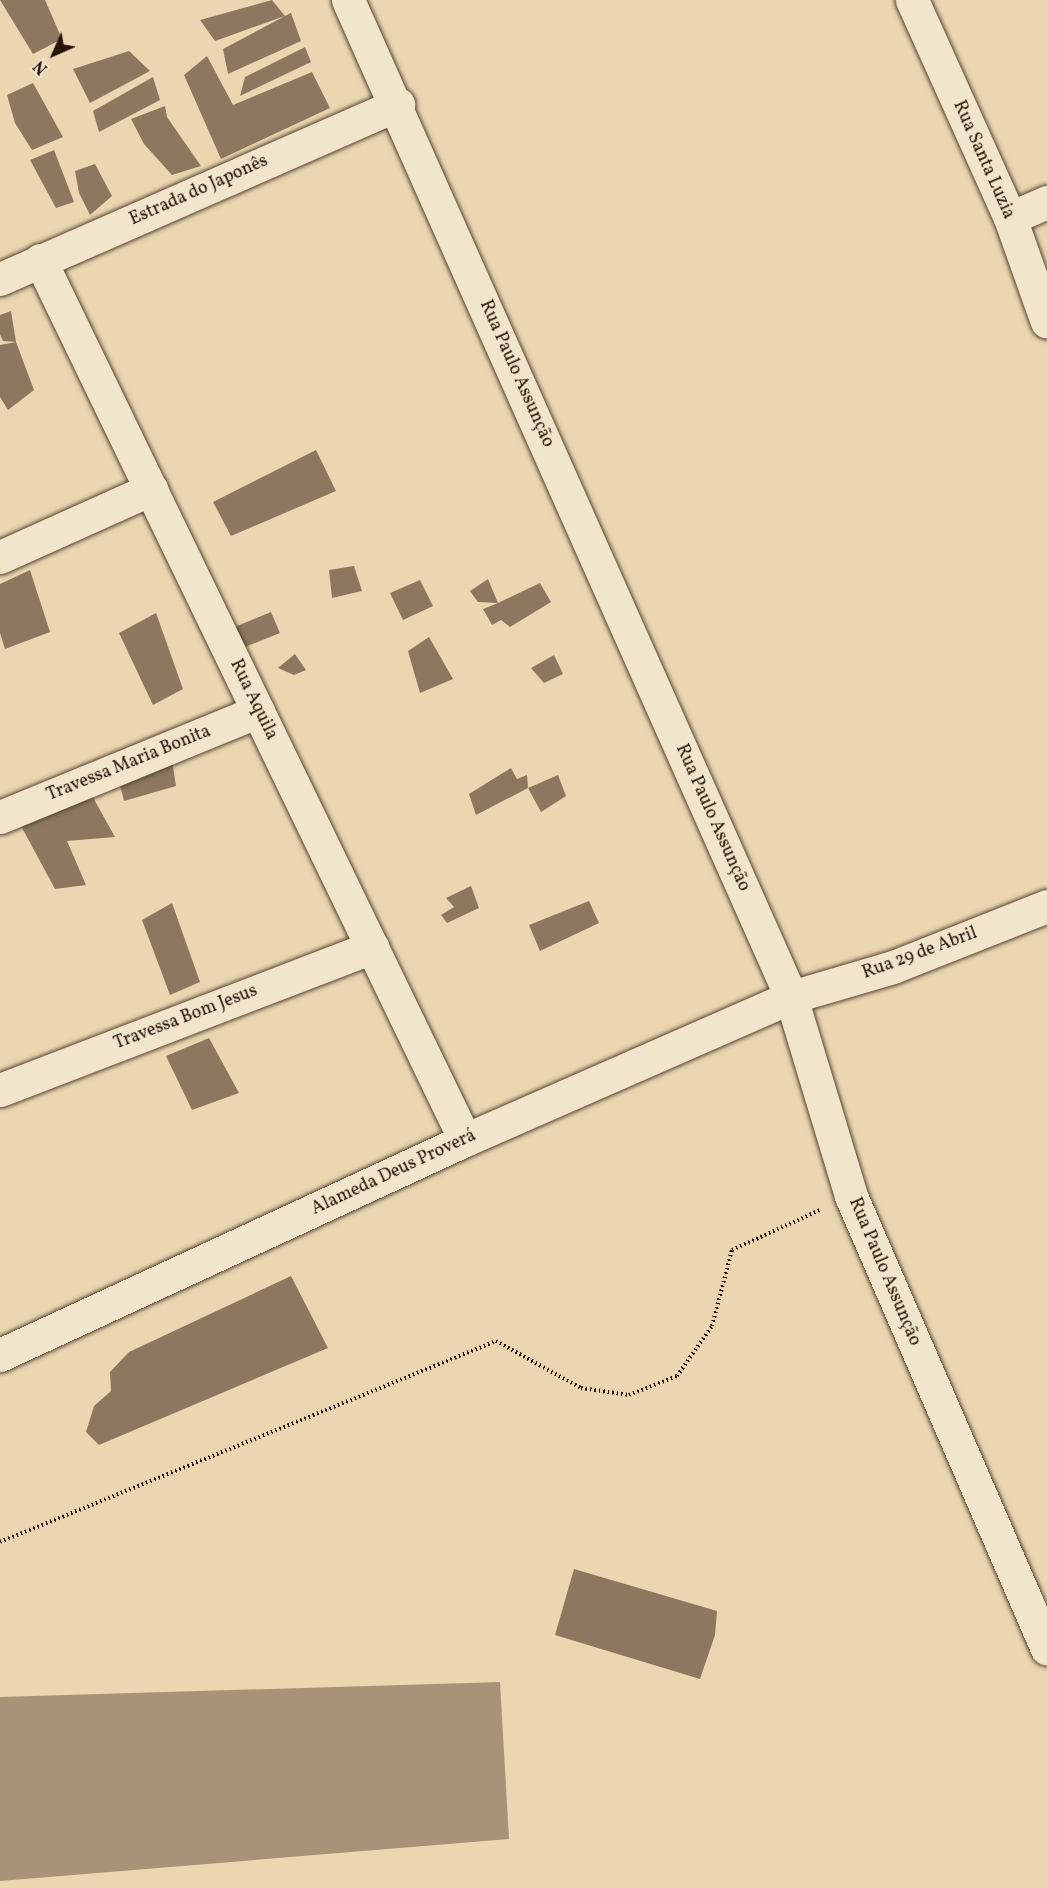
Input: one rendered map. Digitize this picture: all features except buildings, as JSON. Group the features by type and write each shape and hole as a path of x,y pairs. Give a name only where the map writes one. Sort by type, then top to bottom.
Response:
{"street":[{"name":"Rua Paulo Assunção","path":"348,0 398,104 791,997 851,1196 1047,1648"},
{"name":"Rua Santa Luzia","path":"912,0 1010,218 1047,322"},
{"name":"Estrada do Japonês","path":"0,279 398,104"},
{"path":"1010,218 1047,202"},
{"name":"Rua Aquila","path":"40,260 465,1140"},
{"path":"0,557 151,489"},
{"name":"Travessa Maria Bonita","path":"0,817 258,711"},
{"name":"Rua 29 de Abril","path":"791,997 893,967 1047,906"},
{"name":"Travessa Bom Jesus","path":"0,1090 372,947"},
{"name":"Alameda Deus Proverá","path":"0,1355 465,1140 791,997"}],"path":[{"path":"0,1542 496,1341 581,1388 629,1395 657,1384 676,1376 712,1326 732,1250 851,1196"}],"shaded area":[{"path":"500,1682 509,1839 0,1881 0,1697"}]}
